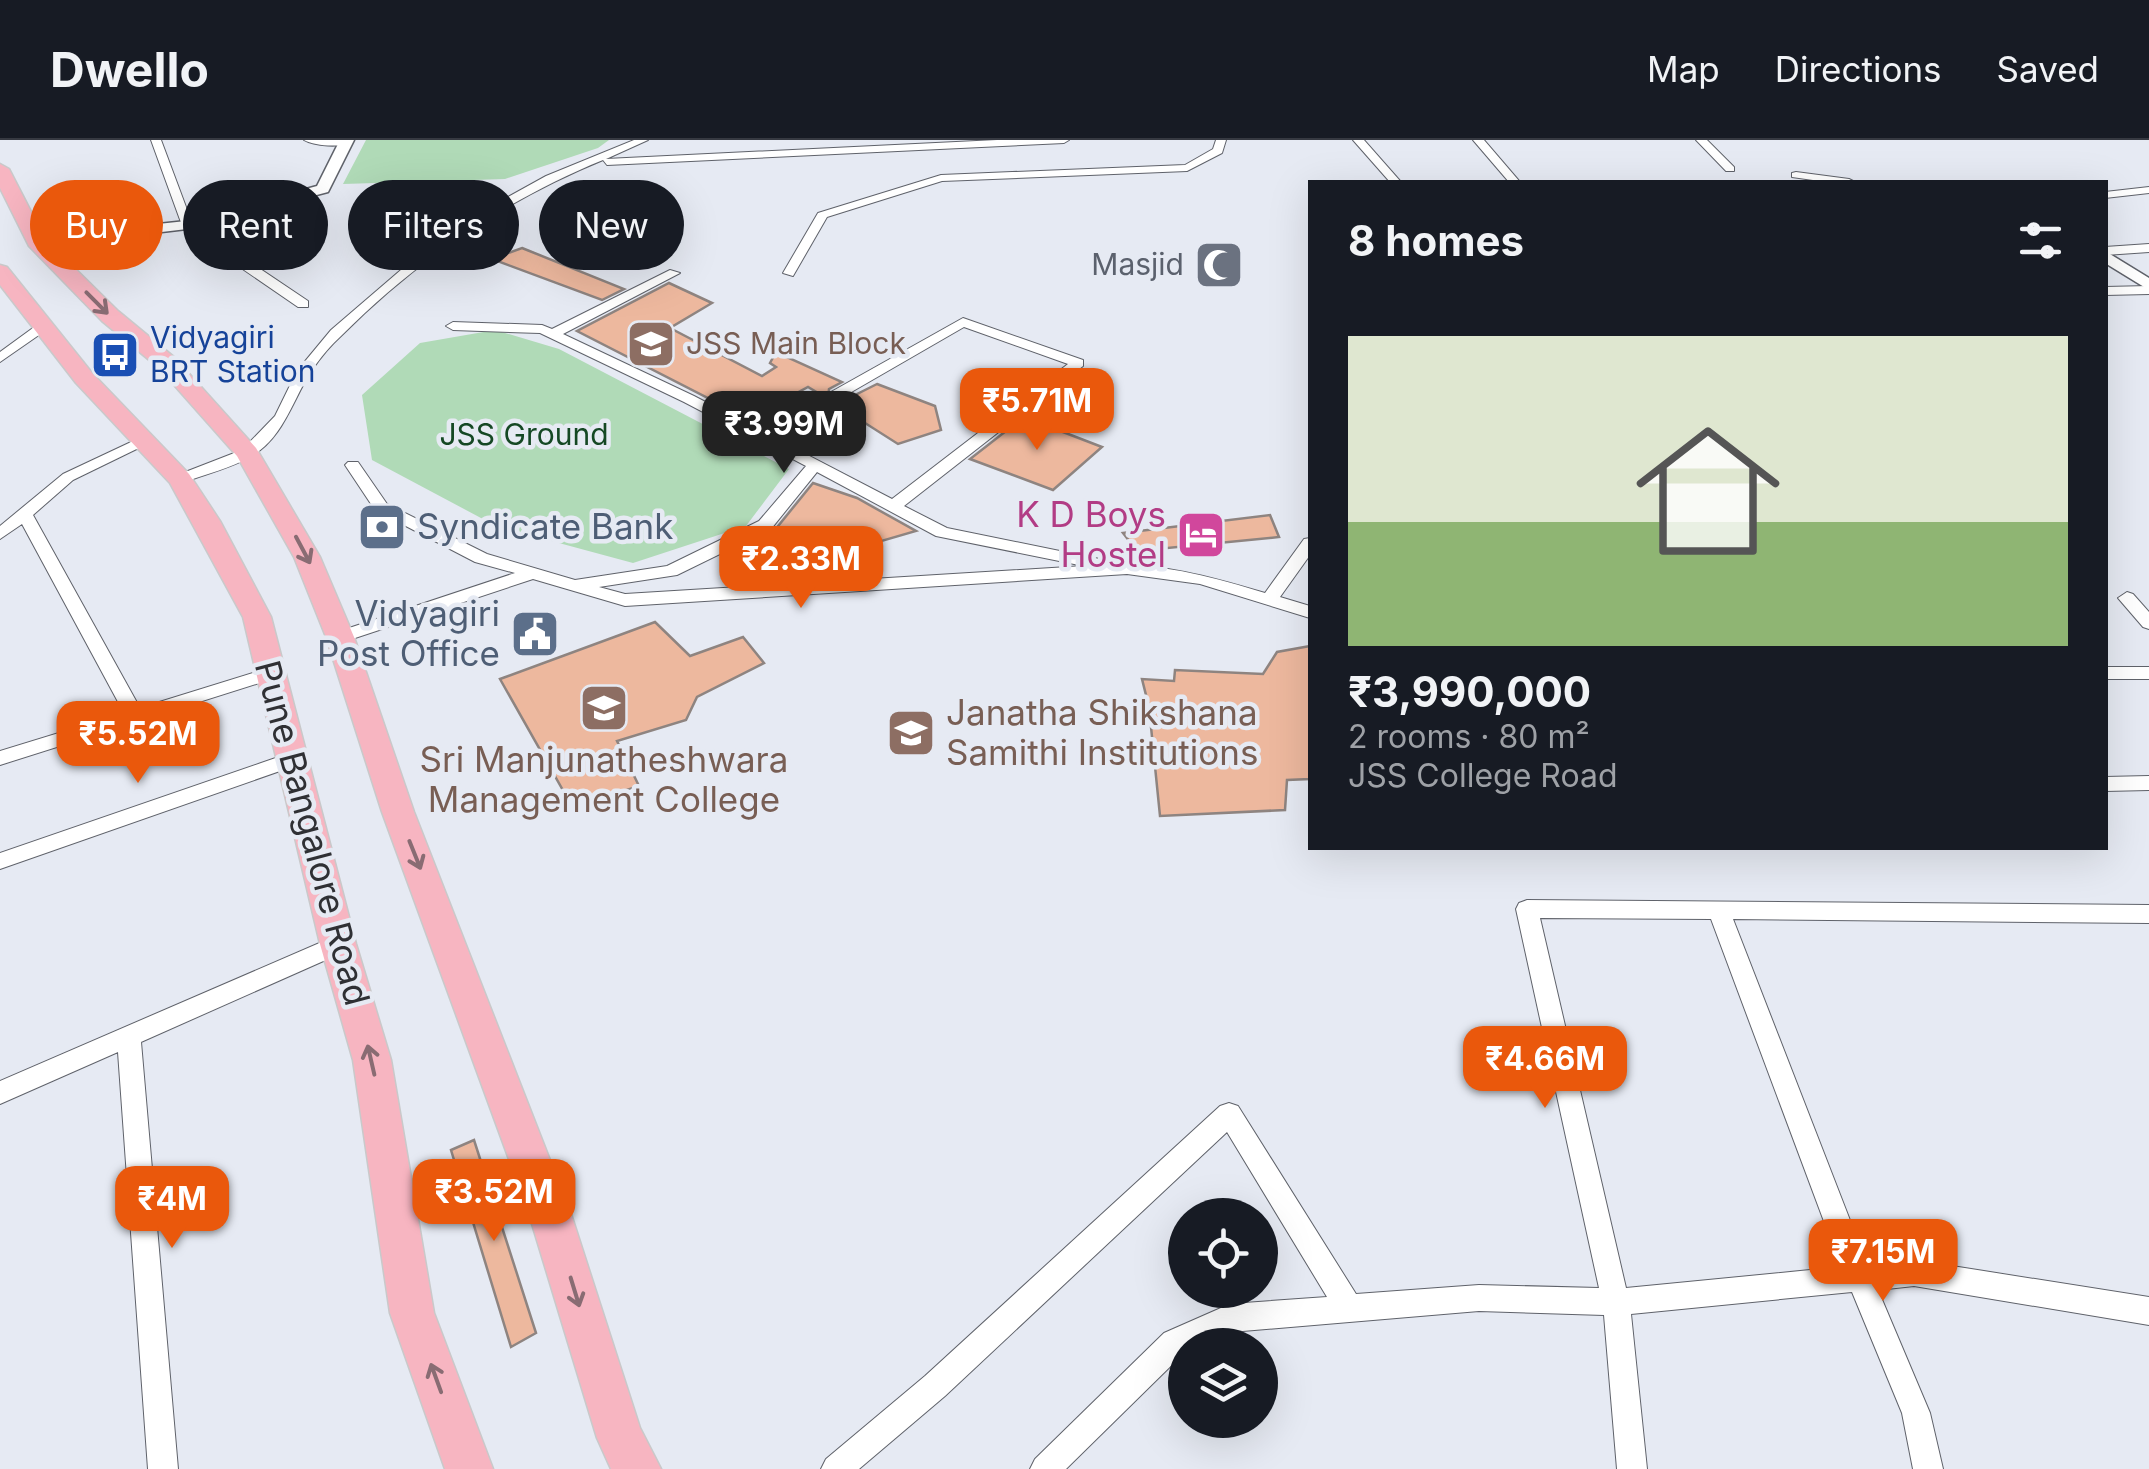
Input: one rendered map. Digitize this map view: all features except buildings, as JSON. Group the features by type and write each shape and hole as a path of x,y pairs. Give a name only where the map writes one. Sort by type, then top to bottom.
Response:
{"main road":[{"path":"0,169 30,230"},
{"path":"64,270 110,316 167,363 247,454 307,557 340,637 398,812 550,1214 620,1438 636,1469"},
{"name":"Pune Bangalore Road","path":"0,271 84,378 146,439 180,480 207,521 257,617 338,944 372,1060 412,1313 469,1469"}],"street":[{"path":"156,140 183,212"},
{"path":"310,140 347,141 328,180"},
{"path":"180,480 247,454 281,418 304,371 336,334 412,266 490,211 550,178 643,140"},
{"path":"590,163 1064,140"},
{"path":"789,273 822,214 891,192 940,178 1187,168 1218,151 1221,140"},
{"path":"1358,140 1394,180"},
{"path":"1478,140 1513,180"},
{"path":"1701,140 1730,169"},
{"path":"1796,175 1833,180"},
{"path":"2108,195 2149,190"},
{"path":"2108,254 2149,248"},
{"path":"2108,256 2149,288"},
{"path":"254,270 304,304"},
{"path":"552,334 674,273"},
{"path":"2108,291 2149,288"},
{"path":"836,395 963,322 1078,363 892,507"},
{"path":"453,326 542,329 689,399 942,532 1127,569 1201,578 1308,611"},
{"path":"0,358 42,328"},
{"path":"0,534 68,477 146,439"},
{"path":"353,465 381,507 481,558 625,600 1127,569"},
{"path":"573,585 671,572 765,525 814,466"},
{"path":"25,515 134,716"},
{"path":"1269,600 1308,547"},
{"path":"340,637 533,573"},
{"path":"2149,597 2128,598 2149,623"},
{"path":"2108,673 2149,673"},
{"path":"0,758 269,674"},
{"path":"0,861 293,759"},
{"path":"2108,784 2149,783"},
{"path":"1632,1469 1616,1302 1527,909 2149,914"},
{"path":"1718,909 1859,1278 1916,1413 1928,1469"},
{"path":"0,1093 338,944"},
{"path":"129,1037 163,1469"},
{"path":"836,1469 935,1386 1230,1114 1350,1309"},
{"path":"1045,1469 1174,1344 1230,1318 1479,1298 1616,1302 1914,1273 2149,1312"}],"green space":[{"path":"366,140 609,140 598,148 505,179 348,180 348,184 343,184"},
{"name":"JSS Ground","path":"495,330 559,349 789,469 746,526 633,563 496,526 372,460 362,395 420,343"}],"place":[{"name":"Masjid","path":"1219,265"},
{"name":"JSS Main Block","path":"651,344"},
{"name":"Vidyagiri BRT Station","path":"115,355"},
{"name":"Syndicate Bank","path":"382,527"},
{"name":"K D Boys Hostel","path":"1201,535"},
{"name":"Vidyagiri Post Office","path":"535,634"},
{"name":"Sri Manjunatheshwara Management College","path":"604,708"},
{"name":"Janatha Shikshana Samithi Institutions","path":"911,733"}]}
